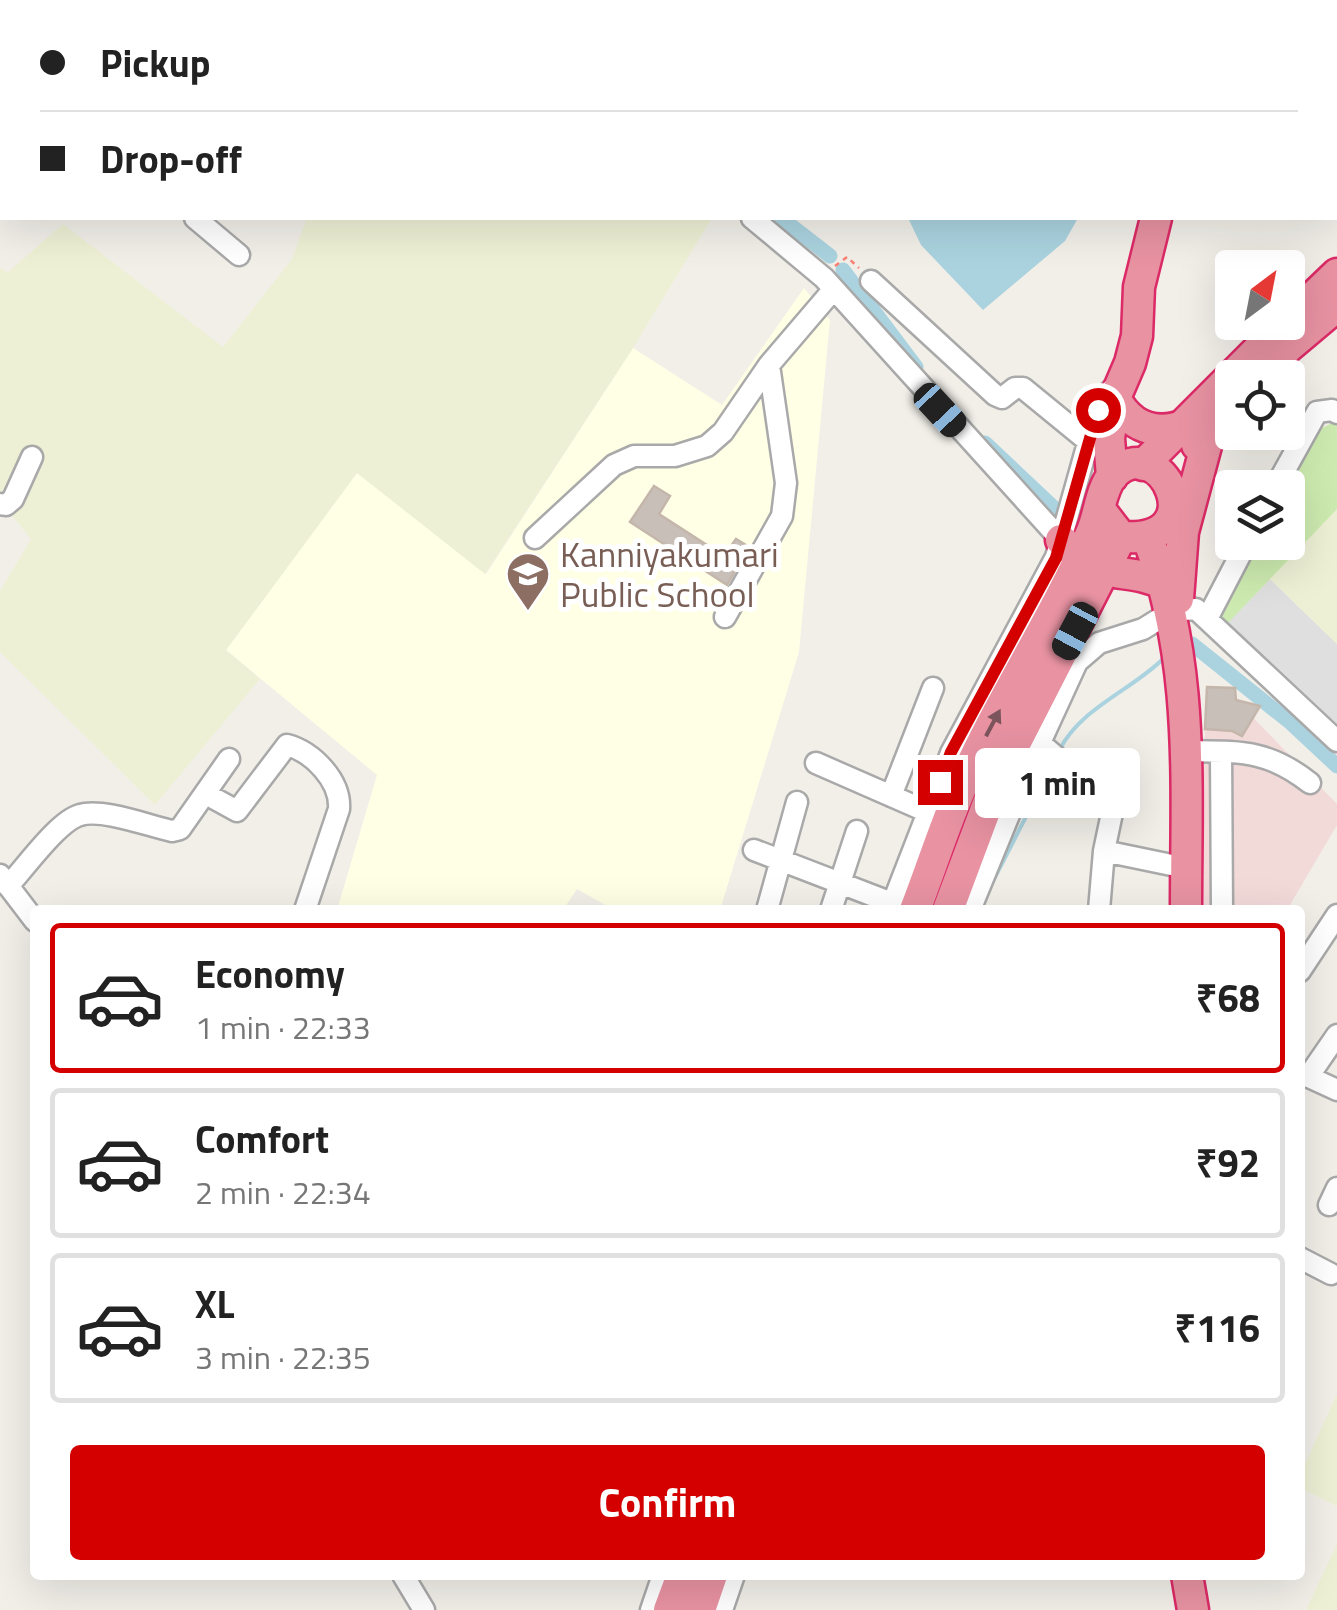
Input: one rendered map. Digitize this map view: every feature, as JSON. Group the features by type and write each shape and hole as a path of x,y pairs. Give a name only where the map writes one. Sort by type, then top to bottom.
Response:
{"highway":[{"path":"950,905 1112,476 1109,438 1114,398 1130,363 1139,287 1156,220"},
{"path":"1305,305 1337,274"},
{"path":"1277,360 1337,306"},
{"path":"1155,471 1198,428 1272,340"},
{"path":"1114,398 1122,412 1142,427 1198,428 1215,418"},
{"path":"1186,905 1186,708 1172,601 1198,428"},
{"path":"901,905 1082,556 1162,528 1171,517 1174,491 1155,471 1130,466 1112,476"},
{"path":"1101,510 1134,536 1172,601"},
{"path":"1082,556 1132,572 1172,601"},
{"path":"669,1610 680,1580"},
{"path":"700,1610 710,1580"}],"street":[{"path":"197,220 238,256"},
{"path":"754,220 828,284 1082,556"},
{"path":"871,281 995,395 1002,398 1014,388 1023,388 1088,442"},
{"path":"535,538 614,465 634,456 675,456 708,446 723,432 828,284"},
{"path":"1082,556 1088,442 1098,410 1130,363"},
{"path":"725,618 782,516 786,483 769,366"},
{"path":"1285,470 1317,412 1337,413"},
{"path":"0,504 14,499 32,457"},
{"path":"900,905 951,752 1056,558 1082,556"},
{"path":"1208,617 1237,560"},
{"path":"972,905 1077,662 1099,643 1143,629 1172,601 1196,608 1208,617 1337,741"},
{"path":"891,796 933,688"},
{"path":"1040,743 1109,802 1112,813 1099,905"},
{"path":"206,794 237,811 286,745 297,748 335,780 340,808 308,905"},
{"path":"1186,751 1261,755 1292,769 1310,784"},
{"path":"1221,752 1222,905"},
{"path":"30,914 4,880 76,815 92,813 172,831 180,829 228,760"},
{"path":"816,763 928,812"},
{"path":"768,905 797,802"},
{"path":"833,905 856,831"},
{"path":"754,850 892,905"},
{"path":"1104,851 1186,868"},
{"path":"1305,966 1330,941 1337,914"},
{"path":"1305,1074 1337,1035"},
{"path":"1305,1075 1337,1090"},
{"path":"1305,1261 1331,1274"},
{"path":"410,1580 424,1610"},
{"path":"651,1610 661,1580"},
{"path":"722,1610 732,1580"}],"path":[{"path":"828,284 847,257 871,281"}],"shaded area":[{"path":"306,220 711,220 633,348 485,574 357,473 226,650 260,679 155,805 0,652 0,591 31,539 0,501 0,267 7,273 63,224 223,347 292,259"},
{"name":"Kanniyakumari Public School","path":"804,288 830,320 799,652 722,905 605,905 577,889 566,905 338,905 377,775 226,650 357,473 486,574 633,348 722,405"},
{"path":"1337,507 1337,644 1268,577 1285,560 1305,560 1305,539"},
{"path":"1268,577 1337,644 1337,737 1225,626"},
{"path":"1236,700 1337,804 1337,825 1290,905 1197,905 1205,729 1232,730"},
{"path":"1337,1394 1337,1506 1305,1490 1305,1464"},
{"path":"1337,1544 1337,1610 1306,1610"}],"green space":[{"path":"1337,424 1337,509 1305,542 1305,470 1298,470 1320,429"},
{"path":"1251,560 1288,560 1225,626 1219,618"}],"water":[{"path":"909,220 1077,220 1065,241 983,310 921,245"}],"building":[{"path":"654,486 670,496 659,514 724,556 736,539 749,547 727,585 630,522"},
{"path":"1207,687 1235,688 1236,700 1260,706 1242,736 1232,731 1205,729"}],"waterway":[{"path":"784,220 830,256"},
{"path":"843,270 916,367"},
{"path":"985,443 1055,509"},
{"path":"1192,644 1291,723 1337,766"},
{"path":"1060,749 1081,722 1164,658"},
{"path":"990,887 1054,762"}],"place":[{"name":"Kanniyakumari Public School","path":"528,612"}],"route":[{"path":"940,782 951,752 1056,558 1098,410"}]}
